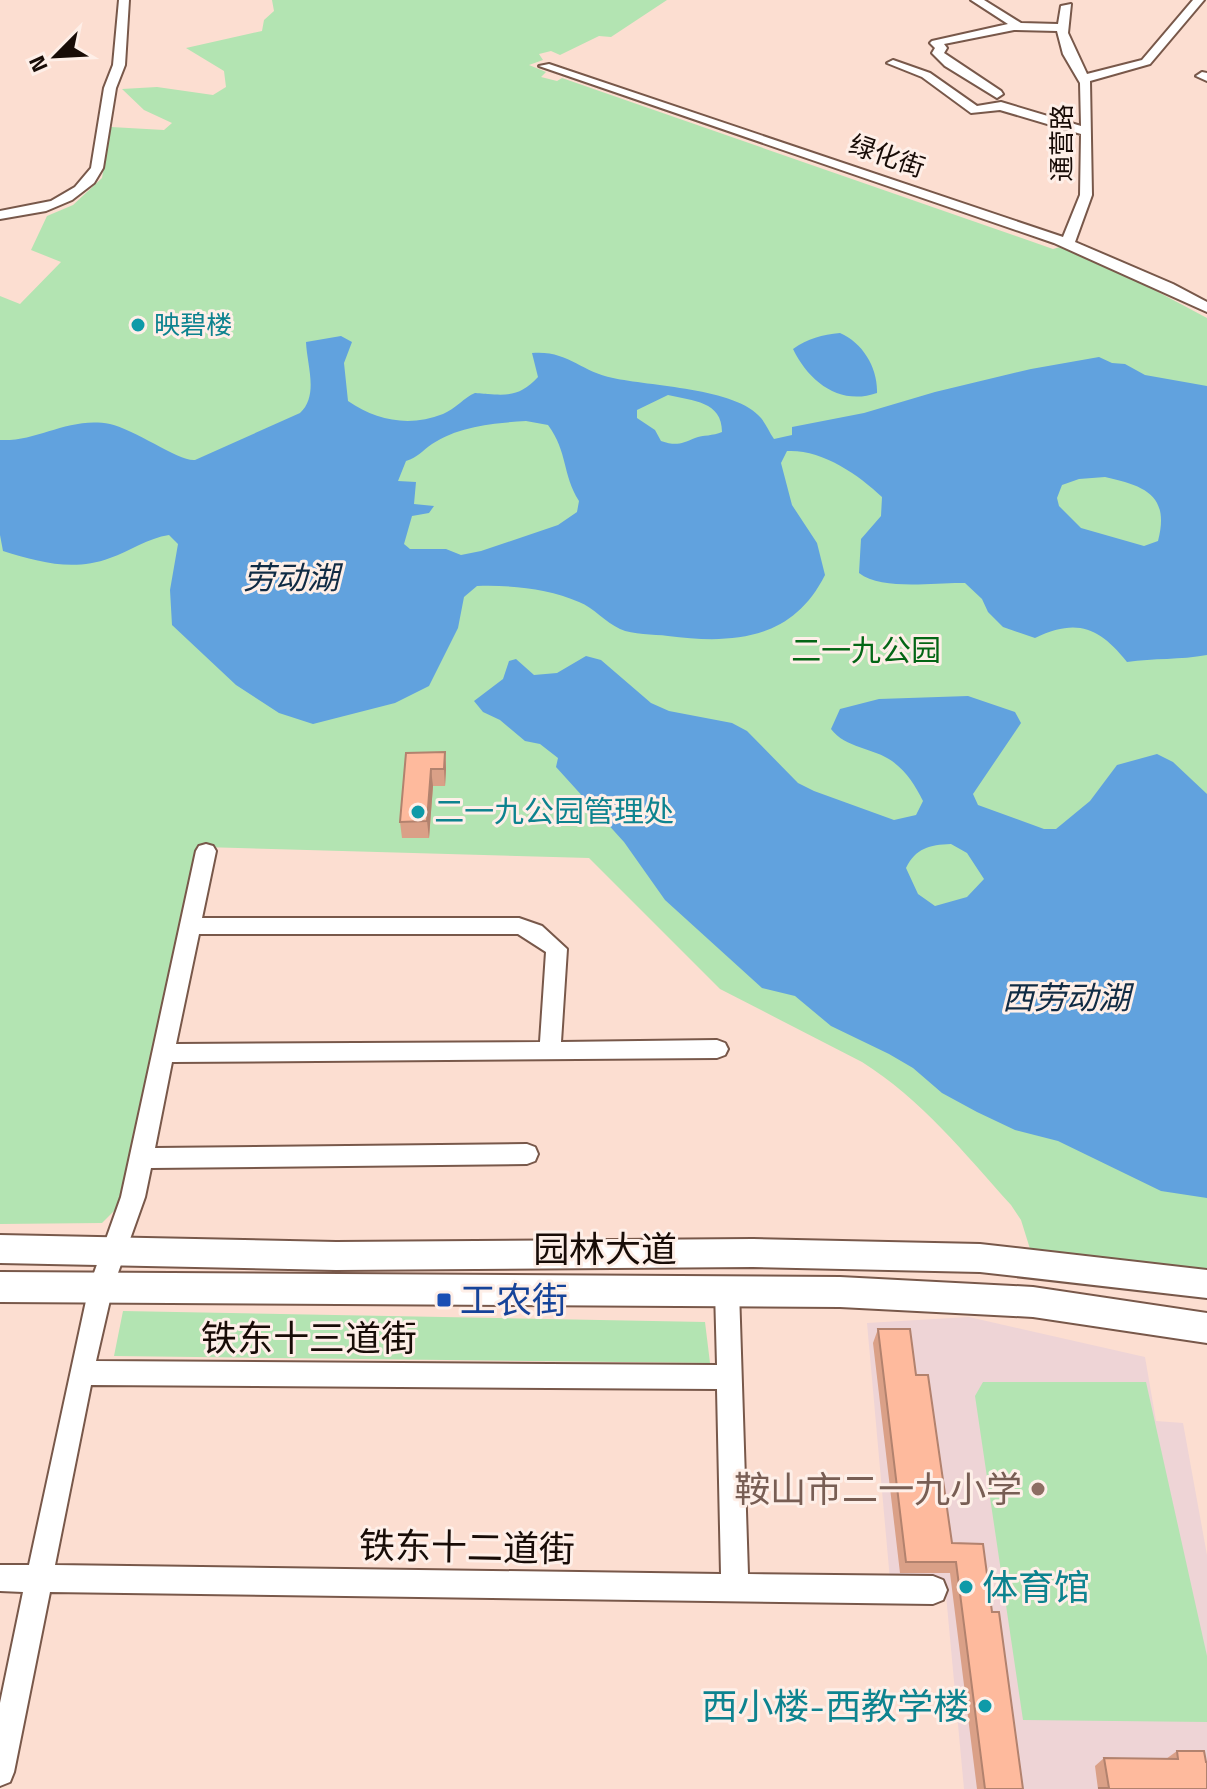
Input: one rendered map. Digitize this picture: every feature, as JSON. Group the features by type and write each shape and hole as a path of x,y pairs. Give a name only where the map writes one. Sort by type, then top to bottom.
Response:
{"main road":[{"path":"0,1249 336,1256 753,1253 980,1258 1207,1284"},
{"name":"园林大道","path":"0,1287 727,1290 1033,1302 1207,1328"}],"street":[{"path":"0,215 58,205 93,176 97,168 110,88 119,65 124,0"},
{"path":"976,0 1016,24"},
{"path":"1083,79 1146,62 1199,0"},
{"name":"通营路","path":"1067,3 1063,28 1069,54 1083,79 1087,132 1086,195 1067,244"},
{"path":"997,94 949,64 938,53 941,48 936,43 1016,24 1063,28"},
{"path":"893,63 926,75 975,110 1001,106 1087,132"},
{"name":"绿化街","path":"545,66 1067,244 1207,308"},
{"path":"0,1772 81,1373 101,1287 124,1225 141,1158 206,851"},
{"path":"190,926 432,924 527,929 557,949 550,1051"},
{"path":"163,1053 717,1049"},
{"path":"141,1158 527,1154"},
{"path":"68,1287 92,1278 112,1251"},
{"path":"727,1290 735,1588"},
{"name":"铁东十三道街","path":"81,1373 728,1377"},
{"name":"铁东十二道街","path":"0,1578 933,1590"}],"shaded area":[{"name":"鞍山市二一九小学","path":"969,1317 1145,1357 1156,1421 1183,1423 1207,1555 1207,1789 964,1789 945,1584 890,1580 867,1323"}],"green space":[{"name":"二一九公园","path":"272,0 667,0 611,37 599,36 560,55 551,51 539,54 543,60 529,65 546,72 541,77 557,81 562,78 1053,249 1060,247 1128,276 1207,318 1207,1269 1031,1252 1021,1220 1011,1205 941,1128 904,1093 862,1062 720,989 589,858 203,847 125,1200 102,1223 0,1224 0,296 20,304 61,262 31,250 47,216 73,205 102,178 111,127 164,130 172,123 144,110 122,89 157,87 213,95 226,87 224,71 186,48 262,31 264,20 274,11"},
{"path":"123,1311 705,1322 710,1363 114,1356"},
{"path":"983,1382 1146,1382 1207,1656 1207,1722 1023,1720 975,1396"}],"water":[{"path":"840,333 856,343 868,357 875,374 877,393 851,396 827,388 808,372 793,349 815,338"},
{"name":"劳动湖","path":"341,336 352,342 344,363 348,401 370,413 394,420 418,420 443,414 475,393 516,393 538,377 532,353 545,353 613,378 733,400 761,418 774,439 792,435 792,427 864,413 1031,369 1099,357 1112,363 1125,364 1145,375 1207,386 1207,655 1127,662 1107,641 1086,629 1063,628 1035,638 1003,627 988,612 982,599 965,583 895,584 869,579 859,573 861,539 881,516 882,497 838,465 800,451 787,451 781,463 792,505 817,543 825,575 796,614 778,625 737,638 637,633 620,629 584,605 555,593 516,587 477,586 464,597 458,628 429,686 395,703 313,724 279,713 236,685 172,625 170,590 178,544 169,535 110,558 83,564 43,562 3,551 0,535 0,440 14,440 95,422 120,427 179,456 195,460 300,413 306,406 311,389 306,342","holes":["668,395 712,408 721,422 722,432 678,444 661,441 655,430 637,418 637,410","526,421 548,425 559,444 579,501 577,512 558,525 481,551 461,555 446,549 410,549 404,544 412,516 429,513 434,506 414,504 416,482 398,481 406,461 442,438 477,426","1105,477 1132,484 1151,495 1160,513 1158,541 1144,546 1081,528 1059,506 1057,498 1062,485 1079,479"]},
{"name":"西劳动湖","path":"586,656 601,660 651,703 669,711 732,723 747,731 798,783 894,820 916,815 923,801 910,779 892,761 844,740 831,729 840,709 879,699 968,696 1015,712 1021,723 973,794 978,805 1044,829 1056,829 1090,801 1117,765 1157,754 1173,762 1207,794 1207,1198 1161,1191 1058,1141 1015,1130 942,1093 913,1068 889,1054 831,1026 795,996 762,988 665,900 624,842 556,767 558,758 540,744 525,741 500,720 483,712 474,701 503,679 509,661 516,659 534,675 557,673","holes":["951,844 967,853 984,879 967,897 935,906 918,894 906,868 919,852"]}],"building":[{"path":"445,752 444,769 431,769 427,821 400,822 406,753"},
{"path":"878,1329 910,1329 916,1375 928,1375 952,1543 983,1544 992,1612 999,1612 1023,1789 985,1789 956,1562 906,1562"},
{"path":"1177,1751 1204,1751 1207,1789 1099,1789 1109,1788 1104,1758 1178,1759"}],"place":[{"name":"映碧楼","path":"138,325"},
{"name":"二一九公园管理处","path":"418,812"},
{"name":"工农街","path":"444,1300"},
{"name":"鞍山市二一九小学","path":"1038,1489"},
{"name":"体育馆","path":"966,1587"},
{"name":"西小楼-西教学楼","path":"985,1706"}]}
